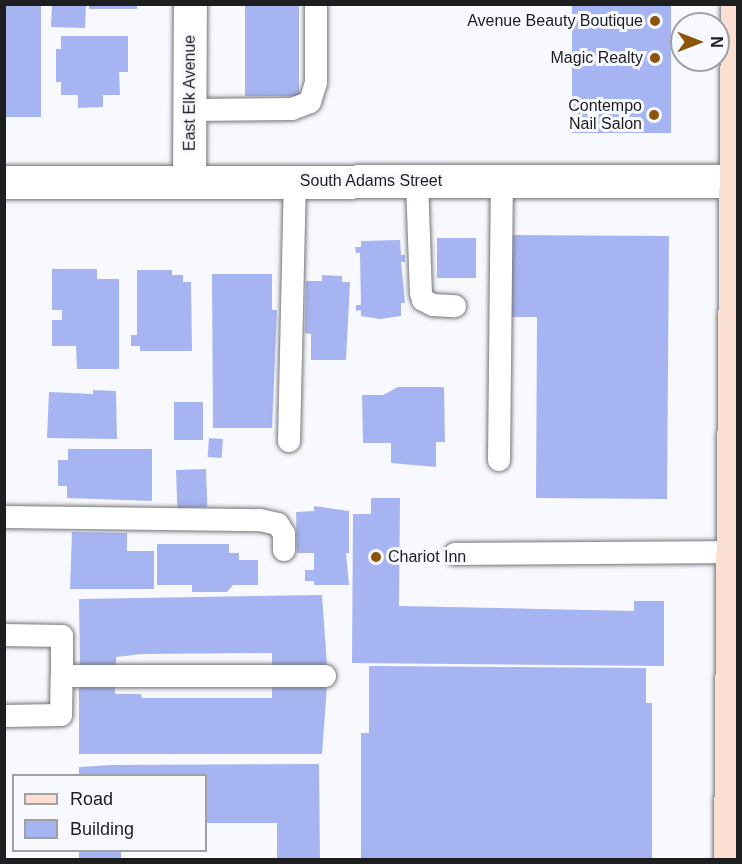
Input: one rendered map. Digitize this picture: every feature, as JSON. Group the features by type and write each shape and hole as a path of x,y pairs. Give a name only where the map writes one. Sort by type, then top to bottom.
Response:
{"main road":[{"path":"730,860 735,610 733,552 736,489 737,4"}],"street":[{"name":"East Elk Avenue","path":"189,181 190,4"},
{"name":"South Adams Street","path":"4,182 736,181"}],"lane":[{"path":"190,110 292,109 310,102 316,82 316,4"},
{"path":"289,441 295,181"},
{"path":"417,181 423,300 433,305 455,306"},
{"path":"499,460 502,181"},
{"path":"4,517 260,520 278,524 284,534 284,550"},
{"path":"455,554 733,552"},
{"path":"4,635 62,636 61,715 4,716"},
{"path":"62,676 325,676"}],"building":[{"path":"4,4 41,4 41,117 4,117"},
{"path":"89,4 137,4 137,9 89,9"},
{"path":"245,4 299,4 299,96 245,96"},
{"path":"572,4 671,4 671,133 572,133"},
{"path":"52,5 86,5 85,28 51,27"},
{"path":"61,36 128,36 128,72 119,72 120,95 103,95 103,107 78,108 78,95 61,95 61,82 56,82 56,49 61,49"},
{"path":"508,235 669,236 667,499 536,498 537,317 507,317"},
{"path":"437,238 476,238 476,278 437,278"},
{"path":"400,240 401,255 405,255 405,262 401,262 405,303 401,303 401,316 380,319 361,316 361,310 356,311 356,305 361,305 360,253 356,253 355,247 361,247 361,241"},
{"path":"52,269 97,269 97,279 119,279 119,369 77,369 76,346 52,346 52,320 62,320 62,310 52,310"},
{"path":"137,270 172,270 172,275 183,275 183,282 191,282 192,351 140,351 140,346 131,346 131,335 137,335"},
{"path":"212,274 272,274 272,310 277,310 272,428 213,428"},
{"path":"322,275 342,276 342,282 350,282 346,360 311,360 311,334 305,333 306,281 322,281"},
{"path":"398,387 444,387 445,442 436,442 436,467 391,463 391,443 363,443 362,395 383,395"},
{"path":"93,390 116,391 117,439 47,438 49,392 93,394"},
{"path":"174,402 203,402 203,440 174,440"},
{"path":"209,438 223,439 222,458 208,457"},
{"path":"68,449 152,449 152,501 67,498 67,486 58,486 58,460 68,460"},
{"path":"206,469 207,507 177,508 176,470"},
{"name":"Chariot Inn","path":"371,498 400,498 399,606 634,611 634,601 664,601 664,666 352,663 353,514 371,514"},
{"path":"314,506 349,511 349,553 346,553 349,585 314,585 314,581 305,581 305,570 314,570 314,553 297,553 296,512 314,511"},
{"path":"72,532 127,533 127,551 154,551 154,589 70,589"},
{"path":"157,544 229,544 229,553 239,553 239,560 258,560 258,585 233,585 227,592 192,592 192,585 157,585"},
{"path":"322,595 327,665 272,665 272,653 142,654 116,657 116,670 80,670 79,599"},
{"path":"369,666 646,668 646,703 652,703 652,860 361,860 361,733 369,733"},
{"path":"79,681 115,681 115,694 141,694 142,698 272,698 272,685 327,685 322,754 79,754"},
{"path":"319,764 320,860 277,860 277,823 207,823 207,774 79,774 79,767"},
{"path":"79,852 121,852 121,860 79,860"}],"place":[{"name":"Avenue Beauty Boutique","path":"655,21"},
{"name":"Magic Realty","path":"655,58"},
{"name":"Contempo Nail Salon","path":"654,115"},
{"name":"Chariot Inn","path":"376,557"}]}
